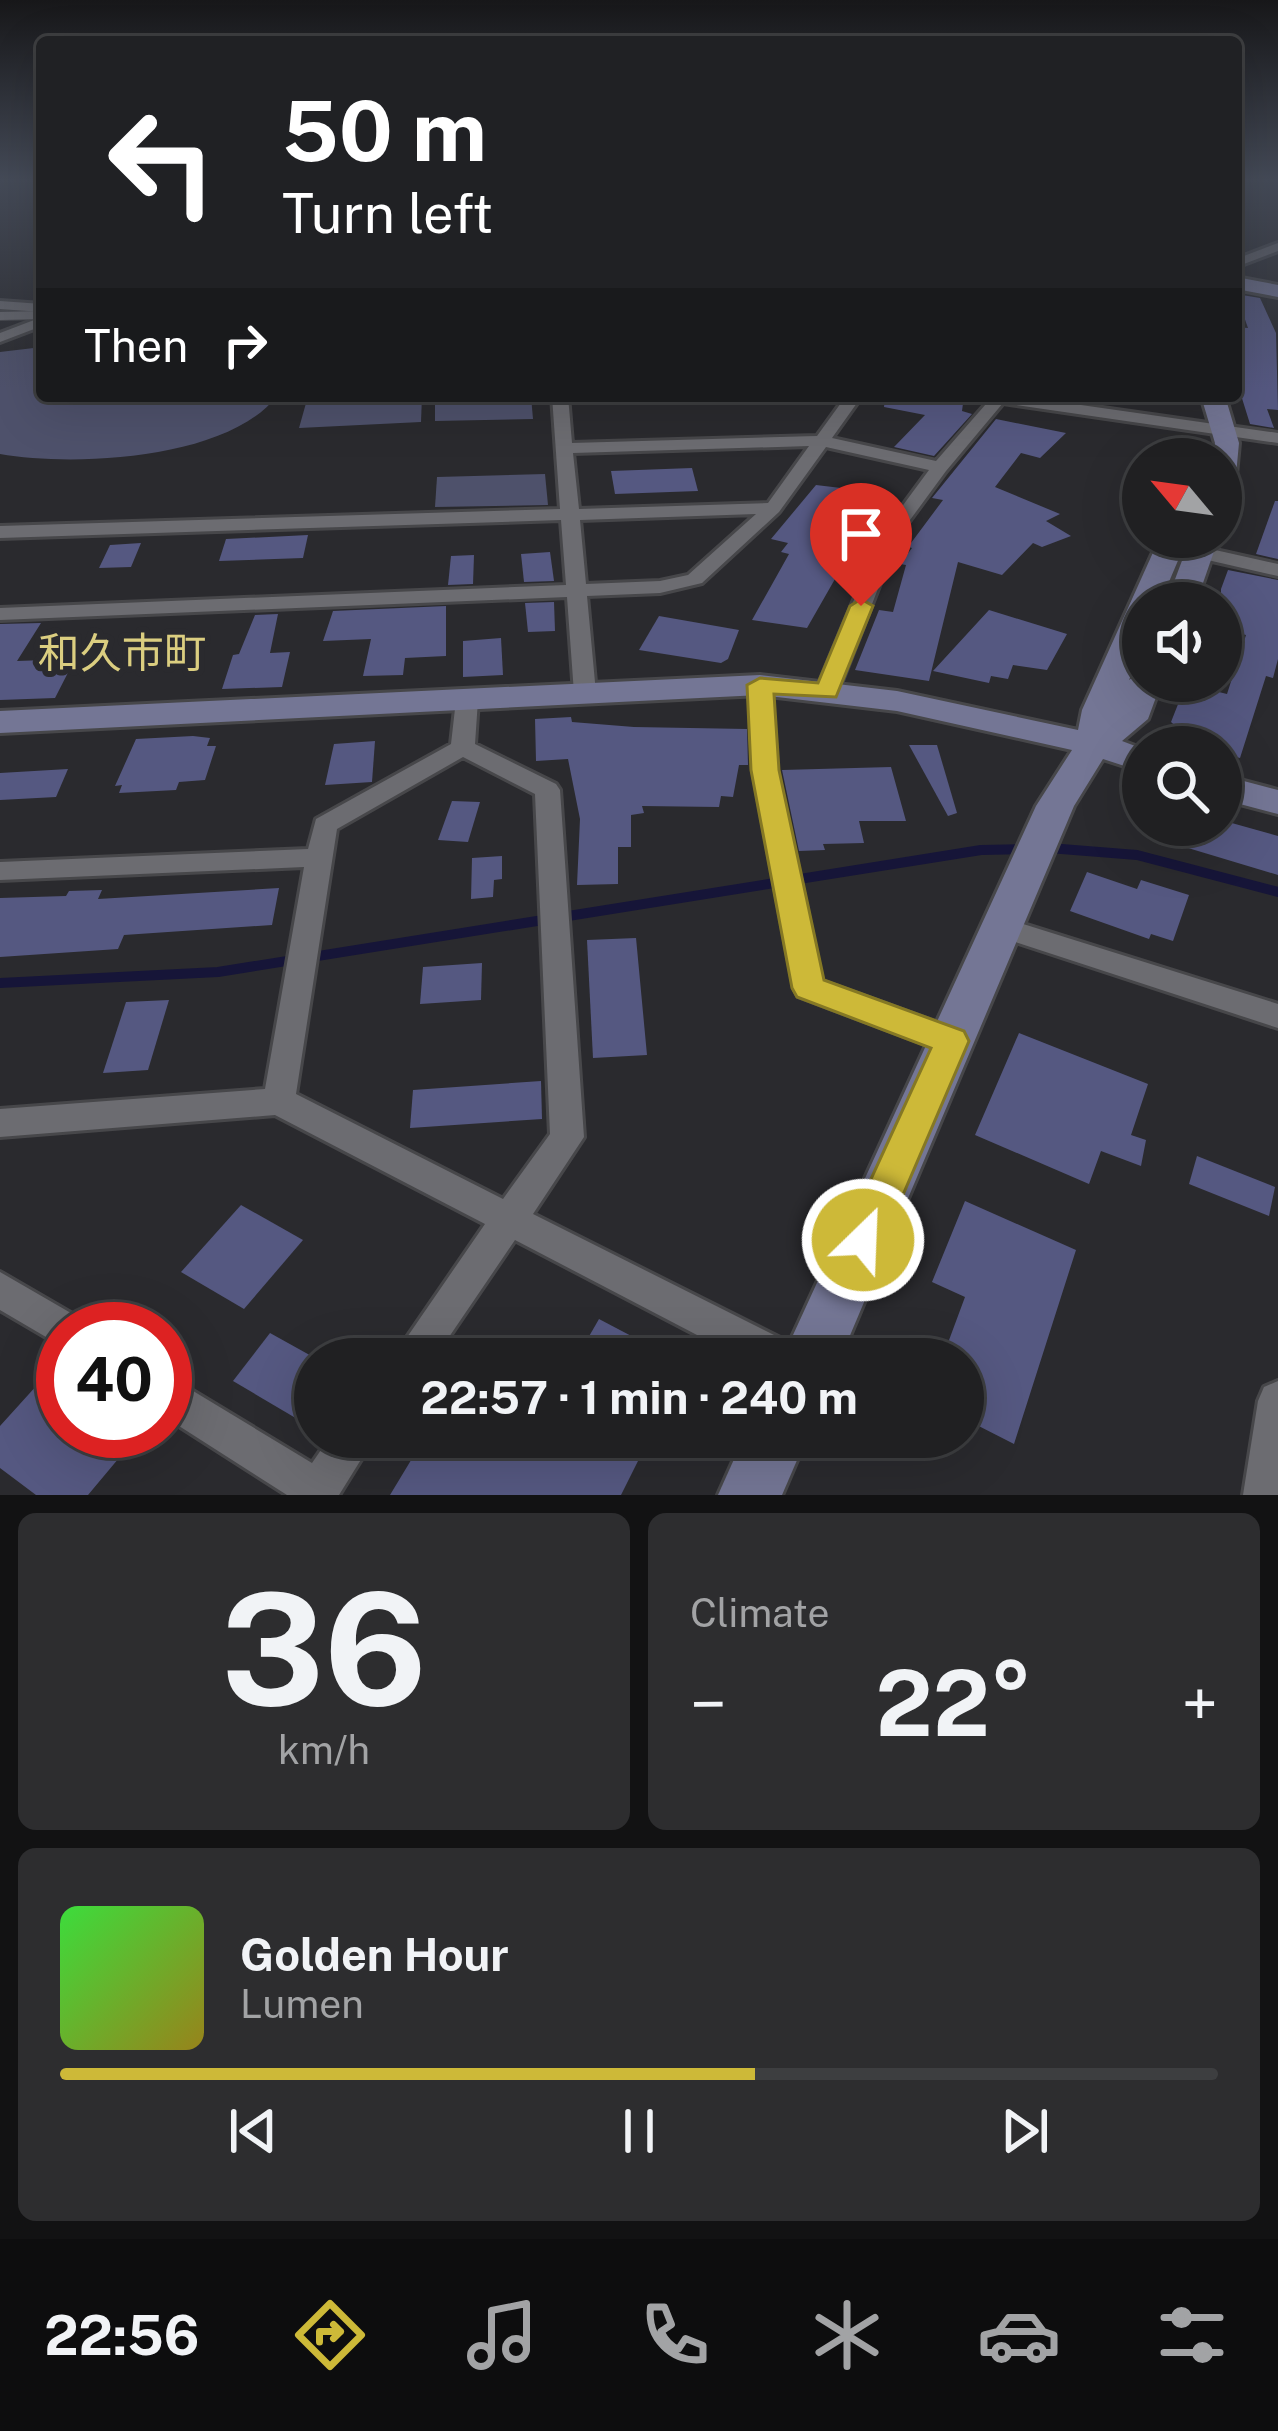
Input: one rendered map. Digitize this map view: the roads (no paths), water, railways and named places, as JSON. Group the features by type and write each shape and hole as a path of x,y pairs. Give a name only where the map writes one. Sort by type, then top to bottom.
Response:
{"street":[{"path":"1242,283 1278,288"},
{"path":"0,295 36,295"},
{"path":"0,305 36,314"},
{"path":"0,338 36,318"},
{"path":"560,402 585,693"},
{"path":"0,614 660,587 695,579 773,508 850,402"},
{"path":"827,691 890,535 996,402"},
{"path":"1031,402 1278,438"},
{"path":"1197,402 1214,431"},
{"path":"1213,402 1216,438"},
{"path":"1211,438 1214,431"},
{"path":"563,448 821,441 940,467"},
{"path":"0,532 773,508"},
{"path":"1238,558 1278,570"},
{"path":"1094,744 1099,710 1122,657"},
{"path":"760,685 765,770 809,988 952,1041"},
{"path":"0,722 760,685 897,701 1122,754"},
{"path":"463,747 467,700"},
{"path":"820,1338 1055,806 1094,744 1131,719 1137,702"},
{"path":"279,1101 326,825 463,747"},
{"path":"427,1338 567,1137 548,790 463,747"},
{"path":"1242,793 1278,802"},
{"path":"0,871 317,858"},
{"path":"1004,928 1278,1016"},
{"path":"1,1126 279,1101 742,1338"},
{"path":"0,1289 36,1312"},
{"path":"1264,1495 1278,1401"},
{"path":"192,1412 316,1493 341,1458"},
{"path":"749,1495 766,1458"}],"lane":[{"path":"0,316 36,315"}],"waterway":[{"path":"1049,848 1137,855 1278,892"},
{"path":"0,983 218,972 981,850 1027,849"}],"district":[{"name":"和久市町","path":"122,653"}]}
